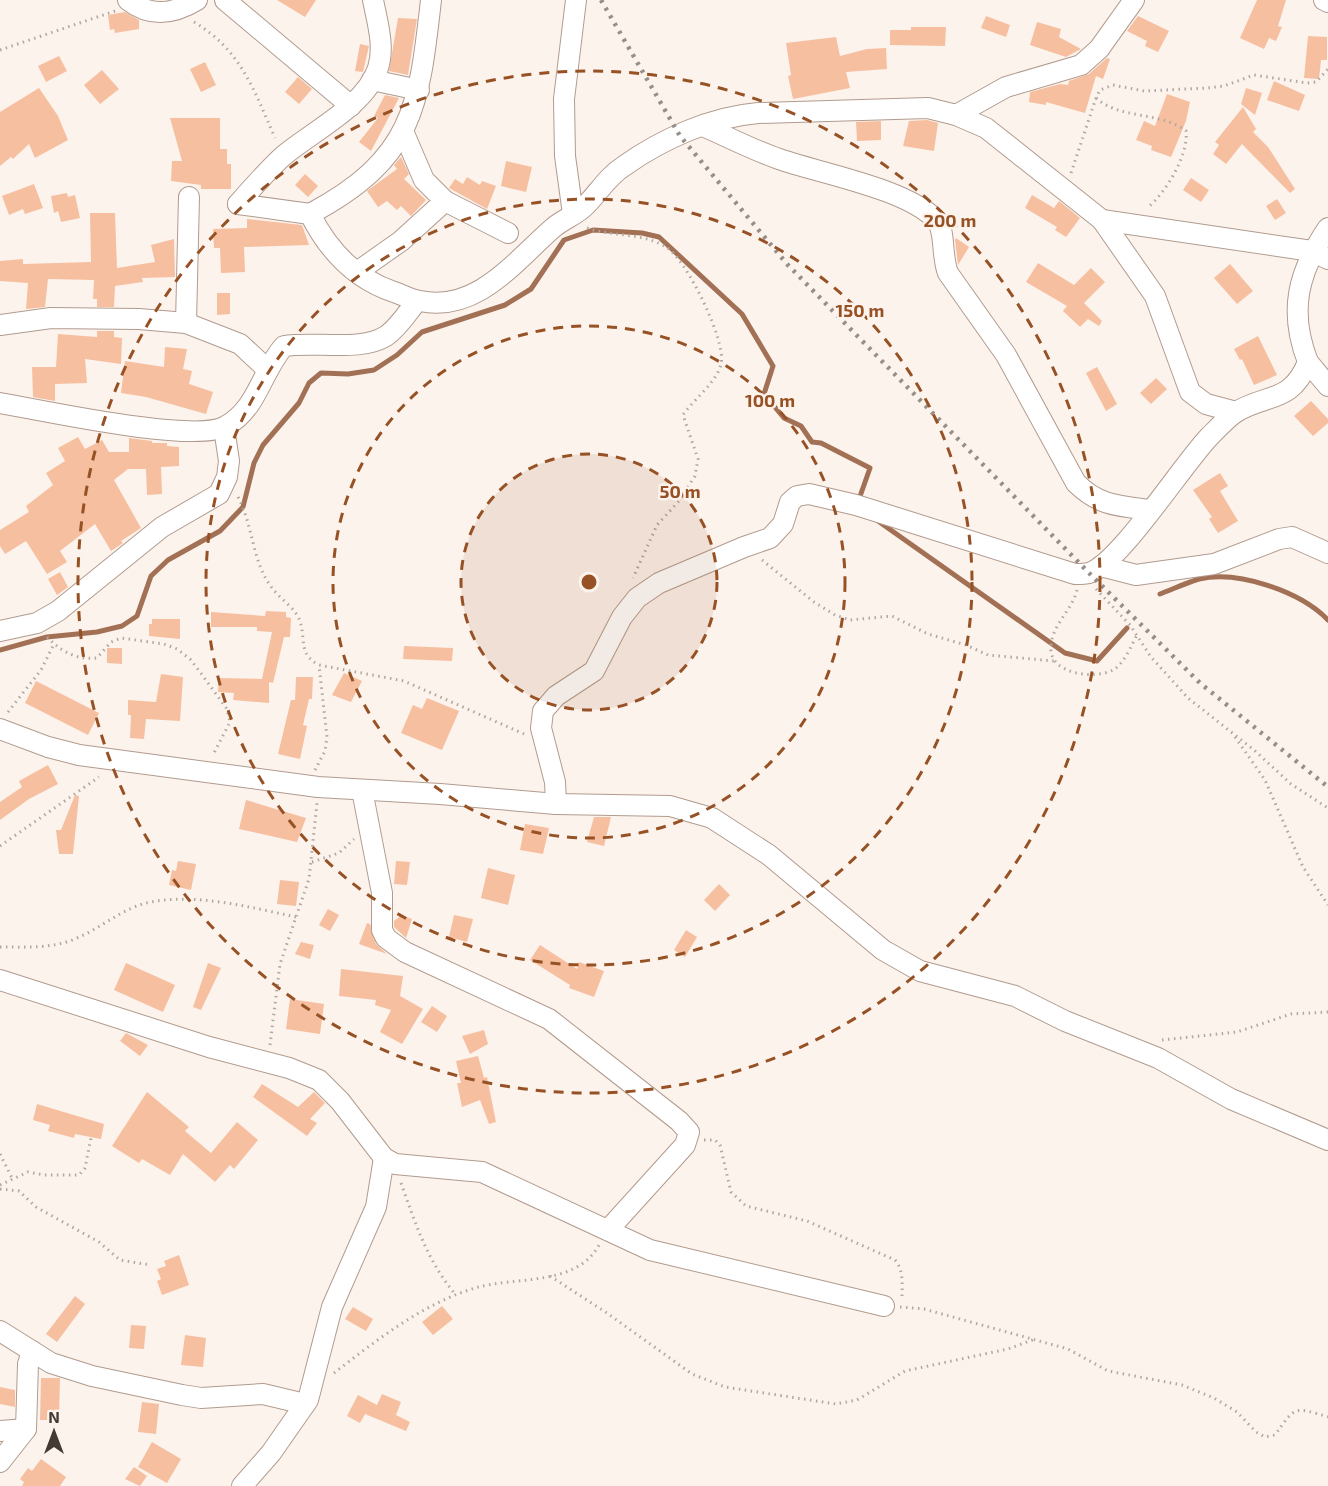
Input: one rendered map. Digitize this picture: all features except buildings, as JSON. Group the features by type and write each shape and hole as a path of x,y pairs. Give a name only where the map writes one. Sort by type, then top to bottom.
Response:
{"street":[{"path":"131,2 148,11 176,12 196,0"},
{"path":"225,0 351,106"},
{"path":"373,0 381,47 378,68 372,80 351,106 283,157 238,204 310,214 361,183 387,158 403,131 418,90 431,0"},
{"path":"573,214 565,156 564,99 576,0"},
{"path":"956,115 1006,87 1081,65 1099,49 1134,0"},
{"path":"372,80 418,90"},
{"path":"310,214 332,252 375,284 417,301 444,301 479,293 495,283 553,228 584,208 608,178 623,166 703,126 742,115 901,107 928,108 956,115 986,128 1102,220 1155,296 1190,392 1206,405 1236,412"},
{"path":"703,126 780,159 882,190 936,219 942,228 942,260 948,273 1006,355 1076,483 1090,498 1114,506 1151,510"},
{"path":"403,131 424,180 445,201 508,233"},
{"path":"186,323 189,197"},
{"path":"357,272 400,241 445,201"},
{"path":"1102,220 1320,255"},
{"path":"1328,228 1320,255 1296,298 1301,346 1308,362 1328,386"},
{"path":"0,403 189,432 224,428 254,400 267,370 284,346 315,343 369,344 387,336 417,301"},
{"path":"0,325 51,318 139,319 186,323 240,344 267,370"},
{"path":"1086,571 1151,510 1208,438 1236,412 1291,388 1301,378 1308,362"},
{"path":"0,631 37,623 58,611 162,527 219,494 227,477 229,461 224,428"},
{"path":"556,804 555,782 543,743 541,728 543,711 555,696 594,671 622,617 637,597 659,583 770,538 783,524 790,502 797,496 809,494 856,505 1086,571 1136,575 1214,564 1279,539 1292,537 1328,553"},
{"path":"3,721 48,747 121,762 362,790 556,804 670,806 712,818 769,855 883,950 920,970 1015,996 1065,1021 1158,1058 1231,1099 1328,1140"},
{"path":"362,790 380,877 382,930 386,938 405,952 549,1019 679,1121 689,1132 685,1145 608,1230"},
{"path":"0,980 319,1080 340,1101 389,1161 482,1172 650,1250 893,1306"},
{"path":"242,1486 271,1453 308,1397 332,1307 376,1207 389,1161"},
{"path":"0,1330 32,1351 69,1370 153,1390 201,1398 263,1395 308,1397"},
{"path":"0,1462 26,1429 27,1364 32,1351"},
{"path":"0,1431 26,1429"}],"path":[{"path":"0,50 131,2"},
{"path":"176,12 217,36 232,52 250,80 283,157"},
{"path":"1065,189 1100,90 1113,85 1144,90 1207,88 1224,86 1254,75 1316,82 1328,69"},
{"path":"1096,98 1107,108 1164,122 1186,131 1173,178 1156,201 1126,224"},
{"path":"573,214 585,228 599,232 636,235 667,247 681,260 693,280 722,348 721,364 716,374 683,415 698,459 695,476 679,501 657,525 640,560 630,588"},
{"path":"227,477 243,507 261,569 270,585 293,610 300,622 303,650 310,661 319,665 404,681 543,743"},
{"path":"744,547 835,615 850,620 892,616 928,634 950,639 988,656 1054,661 1072,672 1101,674 1119,665 1137,635"},
{"path":"1054,661 1050,647 1054,632 1077,593 1086,571 1130,625 1151,657 1188,698 1291,784 1328,808"},
{"path":"37,623 54,644 82,659 97,658 111,642 121,639 164,644 190,658 226,709 230,722 212,757 196,771"},
{"path":"3,721 41,670 54,644"},
{"path":"267,1062 280,964 312,862 313,786 325,751 327,737 319,665"},
{"path":"1232,734 1265,780 1303,867 1328,905"},
{"path":"0,846 121,762"},
{"path":"312,862 339,853 367,823"},
{"path":"0,946 44,946 75,939 123,911 147,903 184,900 226,904 296,917"},
{"path":"1158,1040 1228,1034 1291,1014 1328,1012"},
{"path":"689,1132 704,1140 715,1140 720,1146 731,1192 746,1206 807,1221 895,1260 902,1276 893,1306 924,1309 1035,1339 1068,1349 1108,1371 1182,1385 1214,1398 1237,1412 1256,1432 1265,1437 1275,1436 1288,1414 1297,1410 1328,1417"},
{"path":"0,1187 12,1178 27,1172 44,1175 80,1175 85,1168 91,1138"},
{"path":"0,1154 12,1178"},
{"path":"389,1161 426,1252 436,1271 455,1294"},
{"path":"0,1187 19,1191 36,1207 91,1237 120,1260 151,1265"},
{"path":"308,1397 390,1332 445,1298 503,1281 550,1276 573,1269 591,1259 608,1230"},
{"path":"550,1276 608,1313 692,1374 725,1387 836,1404 857,1400 905,1371 1008,1349 1035,1339"}],"waterway":[{"path":"0,650 47,637 97,632 122,626 137,616 151,576 168,560 220,531 243,507 254,463 263,445 299,403 309,383 321,373 348,374 374,370 397,355 422,332 505,305 531,289 564,240 593,230 642,233 659,237 742,314 773,366 764,394 784,418 801,426 812,442 821,443 870,468 858,502"},
{"path":"878,521 1065,653 1097,661 1127,628"},
{"path":"1160,594 1199,579 1232,578 1286,592 1328,620"}],"railway":[{"path":"601,0 680,136 787,264 1089,573 1200,683 1328,787"}]}
